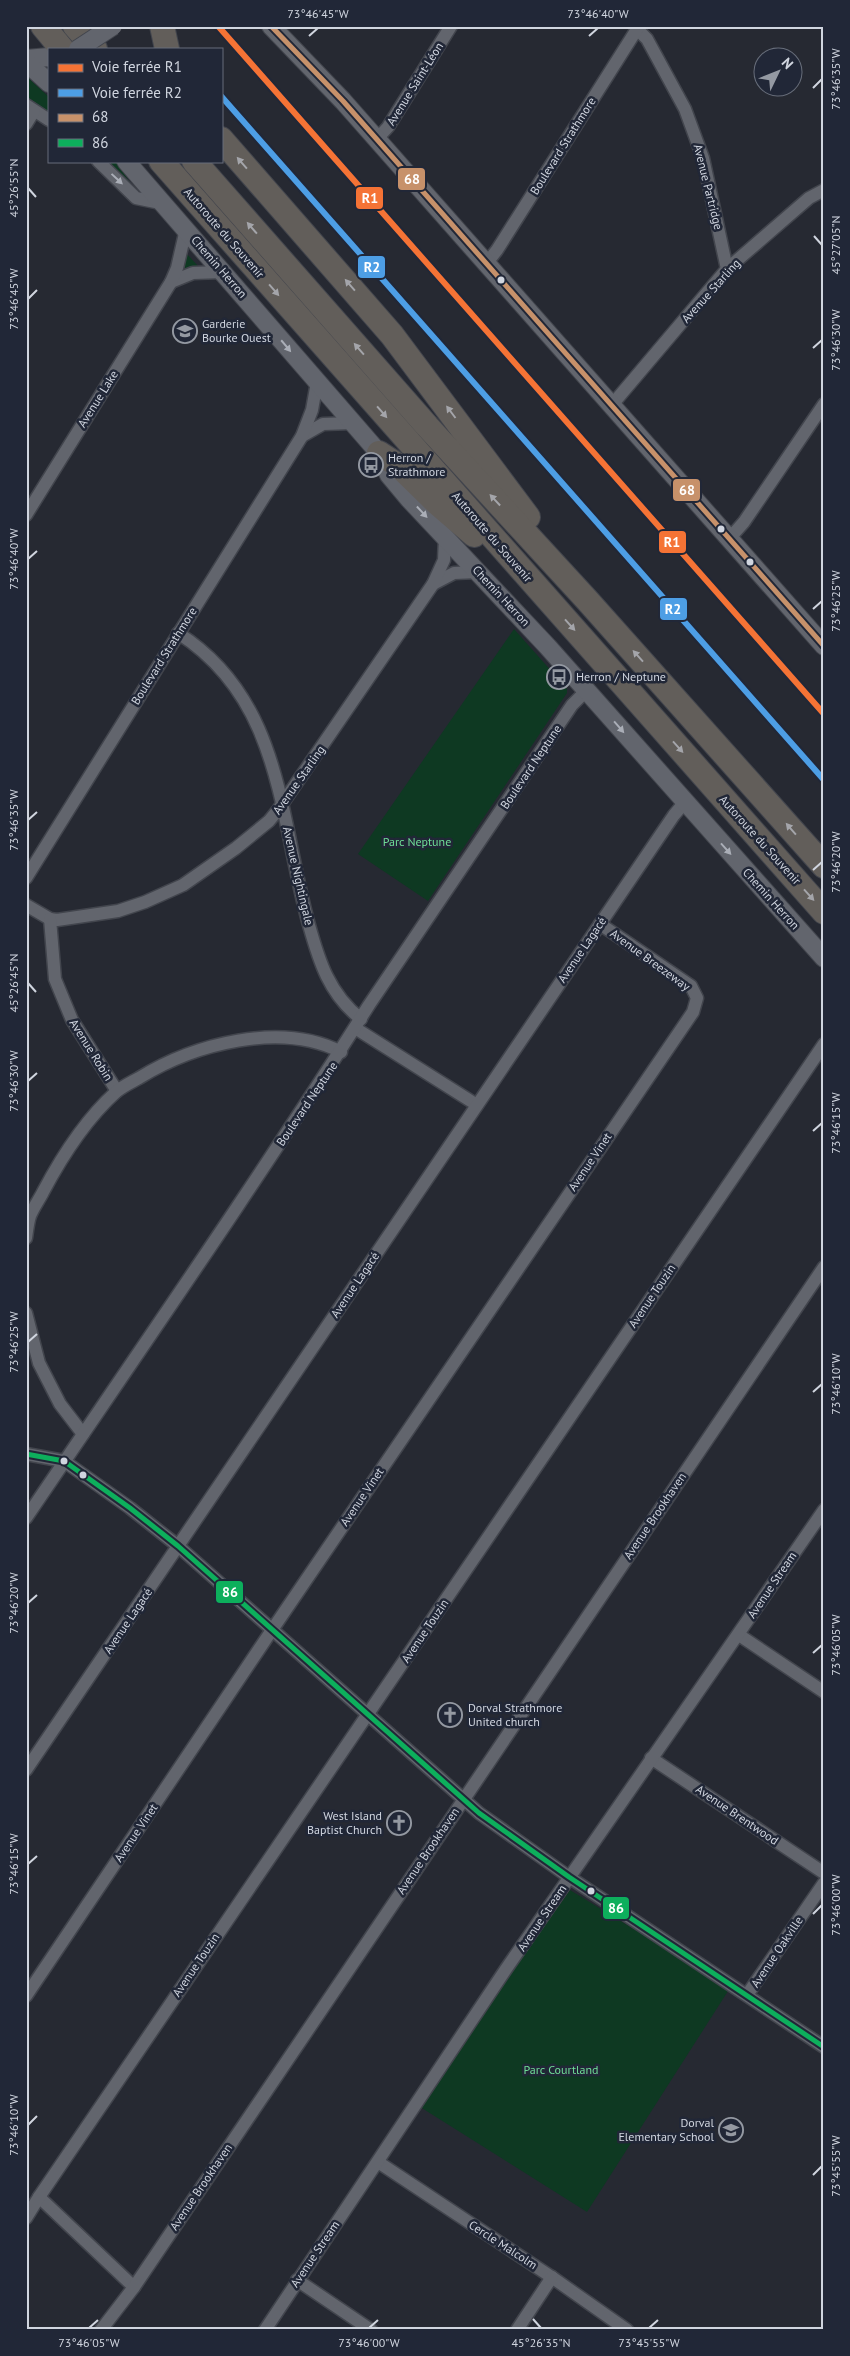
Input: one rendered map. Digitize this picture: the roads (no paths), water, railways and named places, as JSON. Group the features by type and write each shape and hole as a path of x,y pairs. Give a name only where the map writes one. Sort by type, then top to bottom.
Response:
{"highway":[{"path":"42,26 61,48"},
{"path":"75,26 94,48"},
{"path":"162,26 167,48"},
{"path":"222,140 358,294 404,350 480,451 587,600"},
{"name":"Autoroute du Souvenir","path":"162,162 824,912"},
{"name":"Autoroute du Souvenir","path":"195,162 427,426 587,600 824,866"},
{"path":"379,453 399,466 438,504 538,589"}],"main road":[{"path":"80,48 92,42 113,26"},
{"path":"271,26 376,140 824,646"},
{"path":"26,61 48,57"},
{"path":"26,61 48,82"},
{"name":"Chemin Herron","path":"127,162 379,453 389,475 587,690 824,958"}],"street":[{"name":"Avenue Saint-Léon","path":"376,140 388,127 451,26"},
{"name":"Boulevard Strathmore","path":"486,264 498,250 638,28"},
{"name":"Avenue Partridge","path":"638,28 647,39 685,109 700,150 727,269"},
{"path":"26,124 30,108 48,119"},
{"path":"99,162 136,198 165,204"},
{"name":"Avenue Starling","path":"611,406 727,269 809,198 824,190"},
{"name":"Avenue Lake","path":"26,515 171,282 186,229"},
{"path":"171,282 193,273 223,272"},
{"name":"Boulevard Strathmore","path":"26,878 302,436 312,410 317,382"},
{"path":"729,539 744,522 824,404"},
{"name":"Boulevard Strathmore","path":"302,436 323,424 353,423"},
{"name":"Avenue Starling","path":"50,919 77,919 118,911 178,888 236,848 269,821 433,584 444,560 446,537"},
{"name":"Avenue Starling","path":"433,584 454,573 478,572"},
{"name":"Avenue Nightingale","path":"178,634 190,641 217,665 251,711 268,754 282,804 305,910 321,966 332,987 358,1023 477,1105"},
{"name":"Boulevard Neptune","path":"26,1518 192,1276 341,1052 358,1023 572,705 587,690"},
{"name":"Avenue Lagacé","path":"26,1770 674,815 685,802"},
{"path":"26,905 50,919"},
{"name":"Avenue Robin","path":"50,919 55,979 72,1020 117,1091"},
{"name":"Avenue Breezeway","path":"600,924 691,986 697,998"},
{"name":"Avenue Vinet","path":"26,1996 272,1630 693,1012 697,998"},
{"path":"26,1238 28,1215 81,1132 117,1091 155,1068 194,1051 223,1043 274,1038 316,1042 341,1052"},
{"name":"Avenue Touzin","path":"26,2218 824,1044"},
{"name":"Avenue Brookhaven","path":"101,2330 134,2286 824,1268"},
{"path":"26,1313 40,1363 60,1404 83,1434"},
{"path":"26,1454 64,1461 130,1508 178,1546 479,1813 569,1878 824,2047"},
{"name":"Avenue Stream","path":"265,2330 569,1878 824,1510"},
{"path":"739,1635 824,1692"},
{"name":"Avenue Brentwood","path":"651,1758 824,1873"},
{"name":"Avenue Oakville","path":"747,1995 824,1883"},
{"name":"Cercle Malcolm","path":"378,2162 552,2277 627,2330"},
{"path":"39,2197 134,2286"},
{"path":"517,2330 552,2277"},
{"path":"297,2280 371,2330"}],"rail line":[{"name":"R1","path":"218,26 824,714"},
{"name":"R2","path":"222,97 824,780"}],"place":[{"name":"Garderie Bourke Ouest","path":"185,331"},
{"name":"Herron / Strathmore","path":"371,465"},
{"name":"Herron / Neptune","path":"559,677"},
{"name":"Dorval Strathmore United church","path":"450,1715"},
{"name":"West Island Baptist Church","path":"399,1823"},
{"name":"Dorval Elementary School","path":"731,2130"}],"park label":[{"name":"Parc Neptune","path":"417,842"},
{"name":"Parc Courtland","path":"561,2070"}]}
